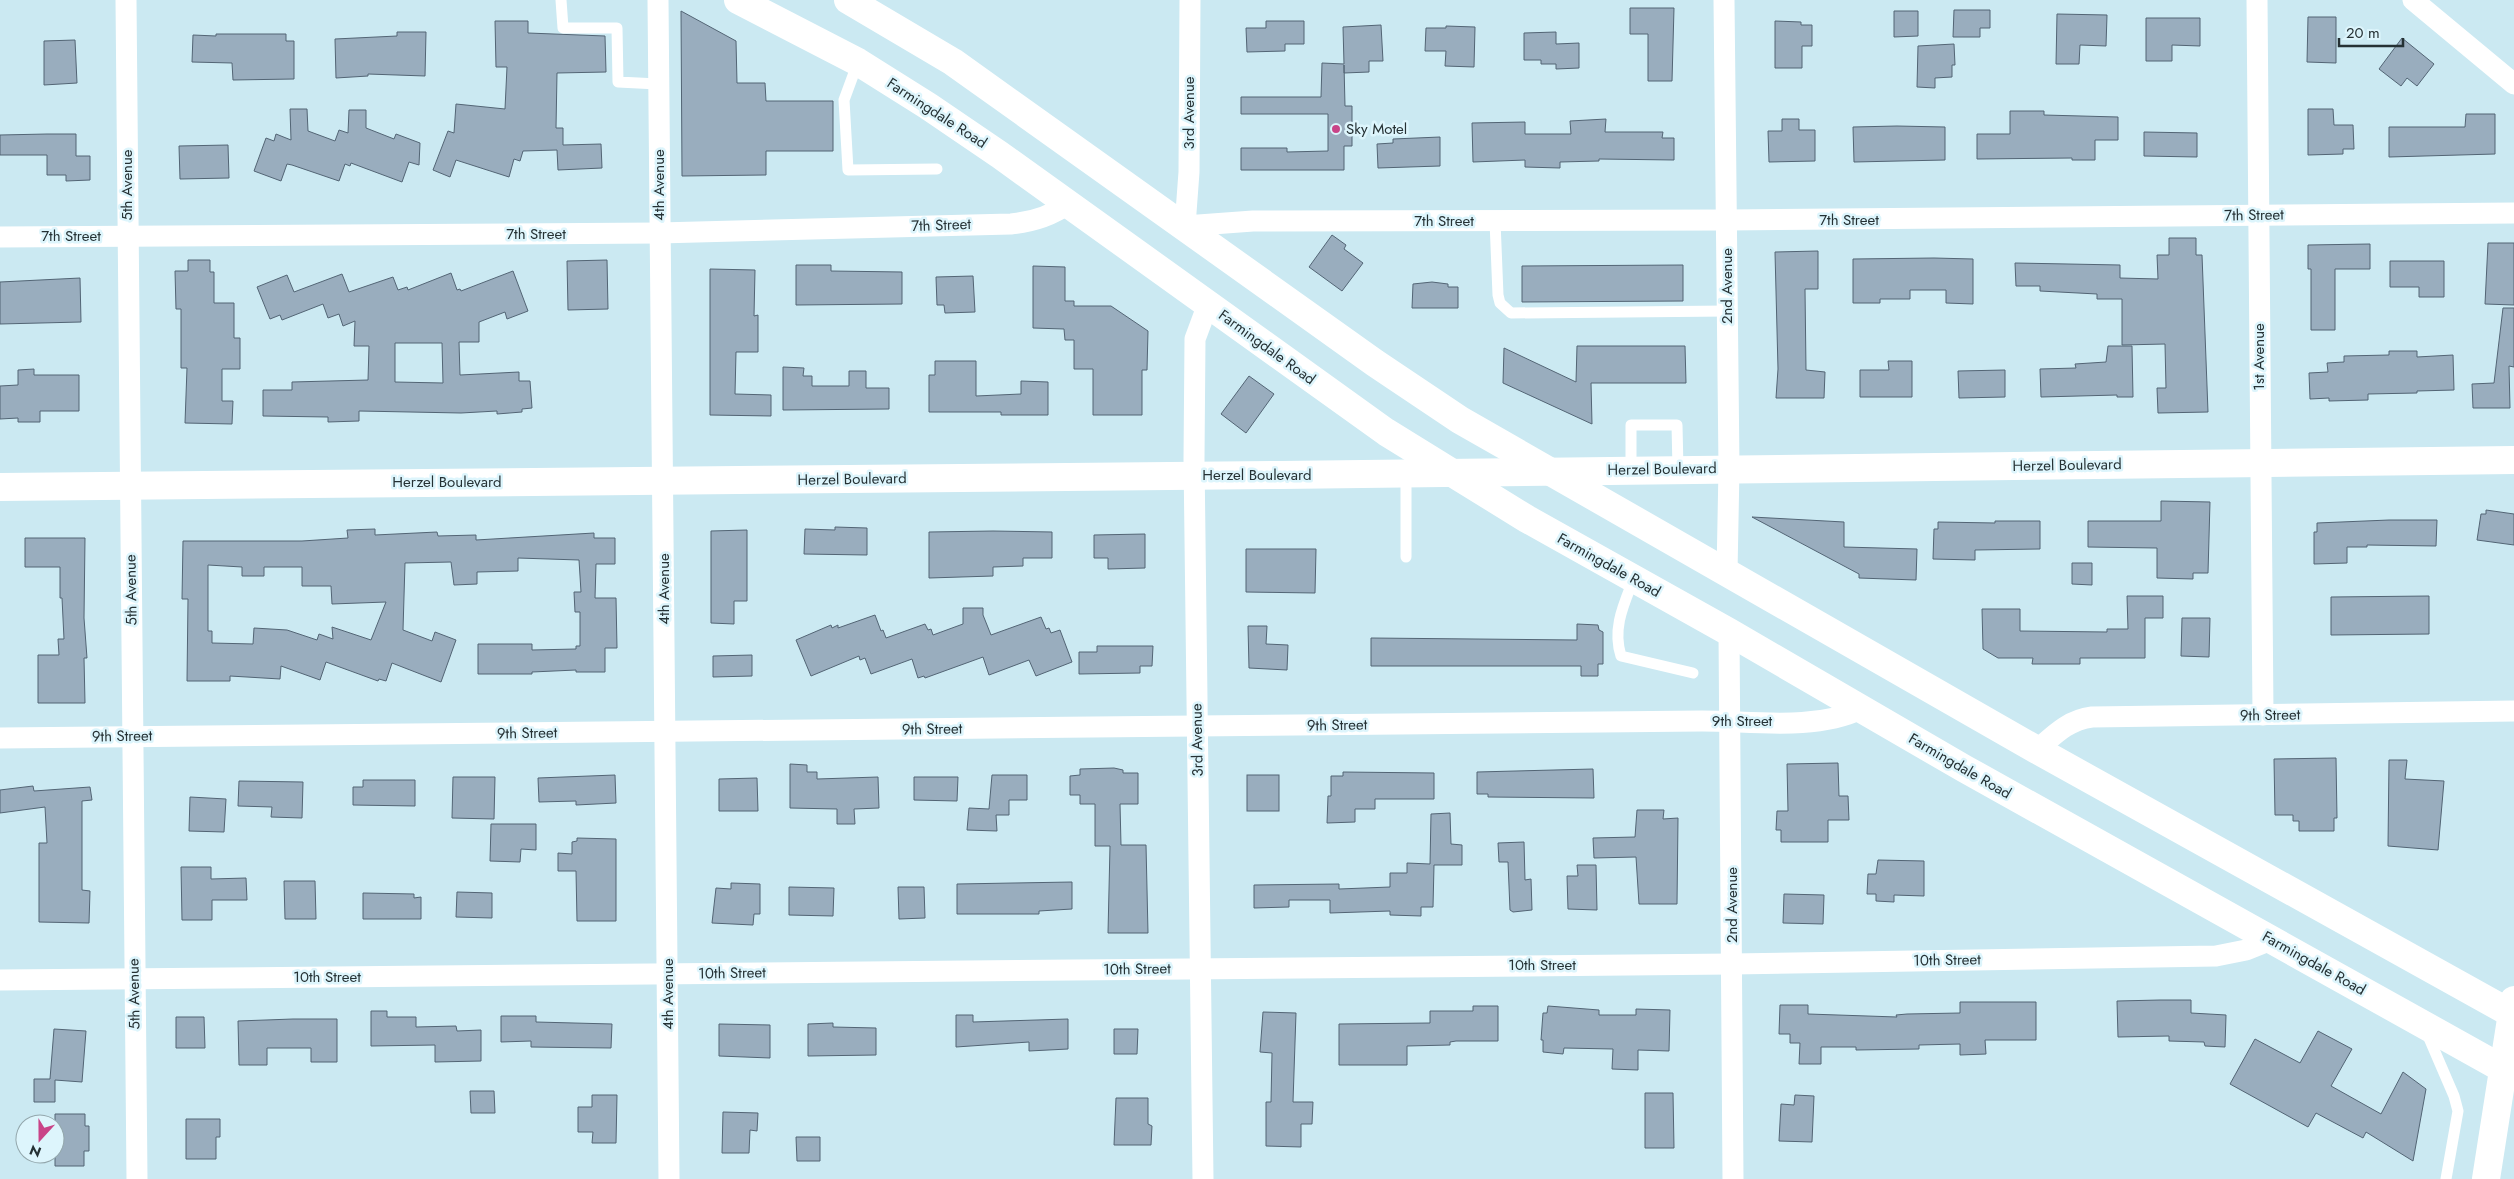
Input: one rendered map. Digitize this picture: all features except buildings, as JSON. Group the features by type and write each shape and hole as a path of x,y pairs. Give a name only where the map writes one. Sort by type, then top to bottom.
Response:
{"main road":[{"name":"Farmingdale Road","path":"738,0 858,62 953,123 1386,432 1527,520 1634,578 1861,709 2509,1072"},
{"path":"857,2 952,62 1460,420 2037,750 2513,1010 2509,1072 2486,1179"},
{"name":"Herzel Boulevard","path":"0,487 1194,476 1631,469 2514,460"}],"street":[{"name":"5th Avenue","path":"126,0 129,485 137,1179"},
{"name":"4th Avenue","path":"658,0 669,1179"},
{"name":"3rd Avenue","path":"1185,226 1189,172 1190,0"},
{"name":"2nd Avenue","path":"1724,0 1729,468 1727,573"},
{"name":"1st Avenue","path":"2257,0 2263,715"},
{"path":"2412,0 2514,84"},
{"name":"7th Street","path":"0,237 659,233 1011,224 1032,221 1060,210 1068,204"},
{"name":"7th Street","path":"1185,226 1253,221 1727,220 2514,213"},
{"name":"3rd Avenue","path":"1203,1179 1194,476 1196,339 1208,304"},
{"name":"2nd Avenue","path":"1729,632 1733,1179"},
{"name":"9th Street","path":"0,738 1730,721 1820,722 1840,718 1861,709"},
{"name":"9th Street","path":"2037,750 2066,725 2083,718 2514,711"},
{"name":"10th Street","path":"0,980 1732,964 2216,956 2246,950 2272,940"}],"lane":[{"path":"561,0 563,28 617,28 618,82 658,84"},
{"path":"858,62 844,100 848,170 937,169"},
{"path":"1495,221 1498,295 1500,303 1511,313 1727,311"},
{"path":"1631,469 1631,425 1677,425 1678,469"},
{"path":"1406,473 1406,557"},
{"path":"1634,578 1619,614 1617,644 1621,656 1693,673"},
{"path":"2424,1025 2454,1096 2458,1111 2446,1179"}],"place":[{"name":"Sky Motel","path":"1336,129"}]}
